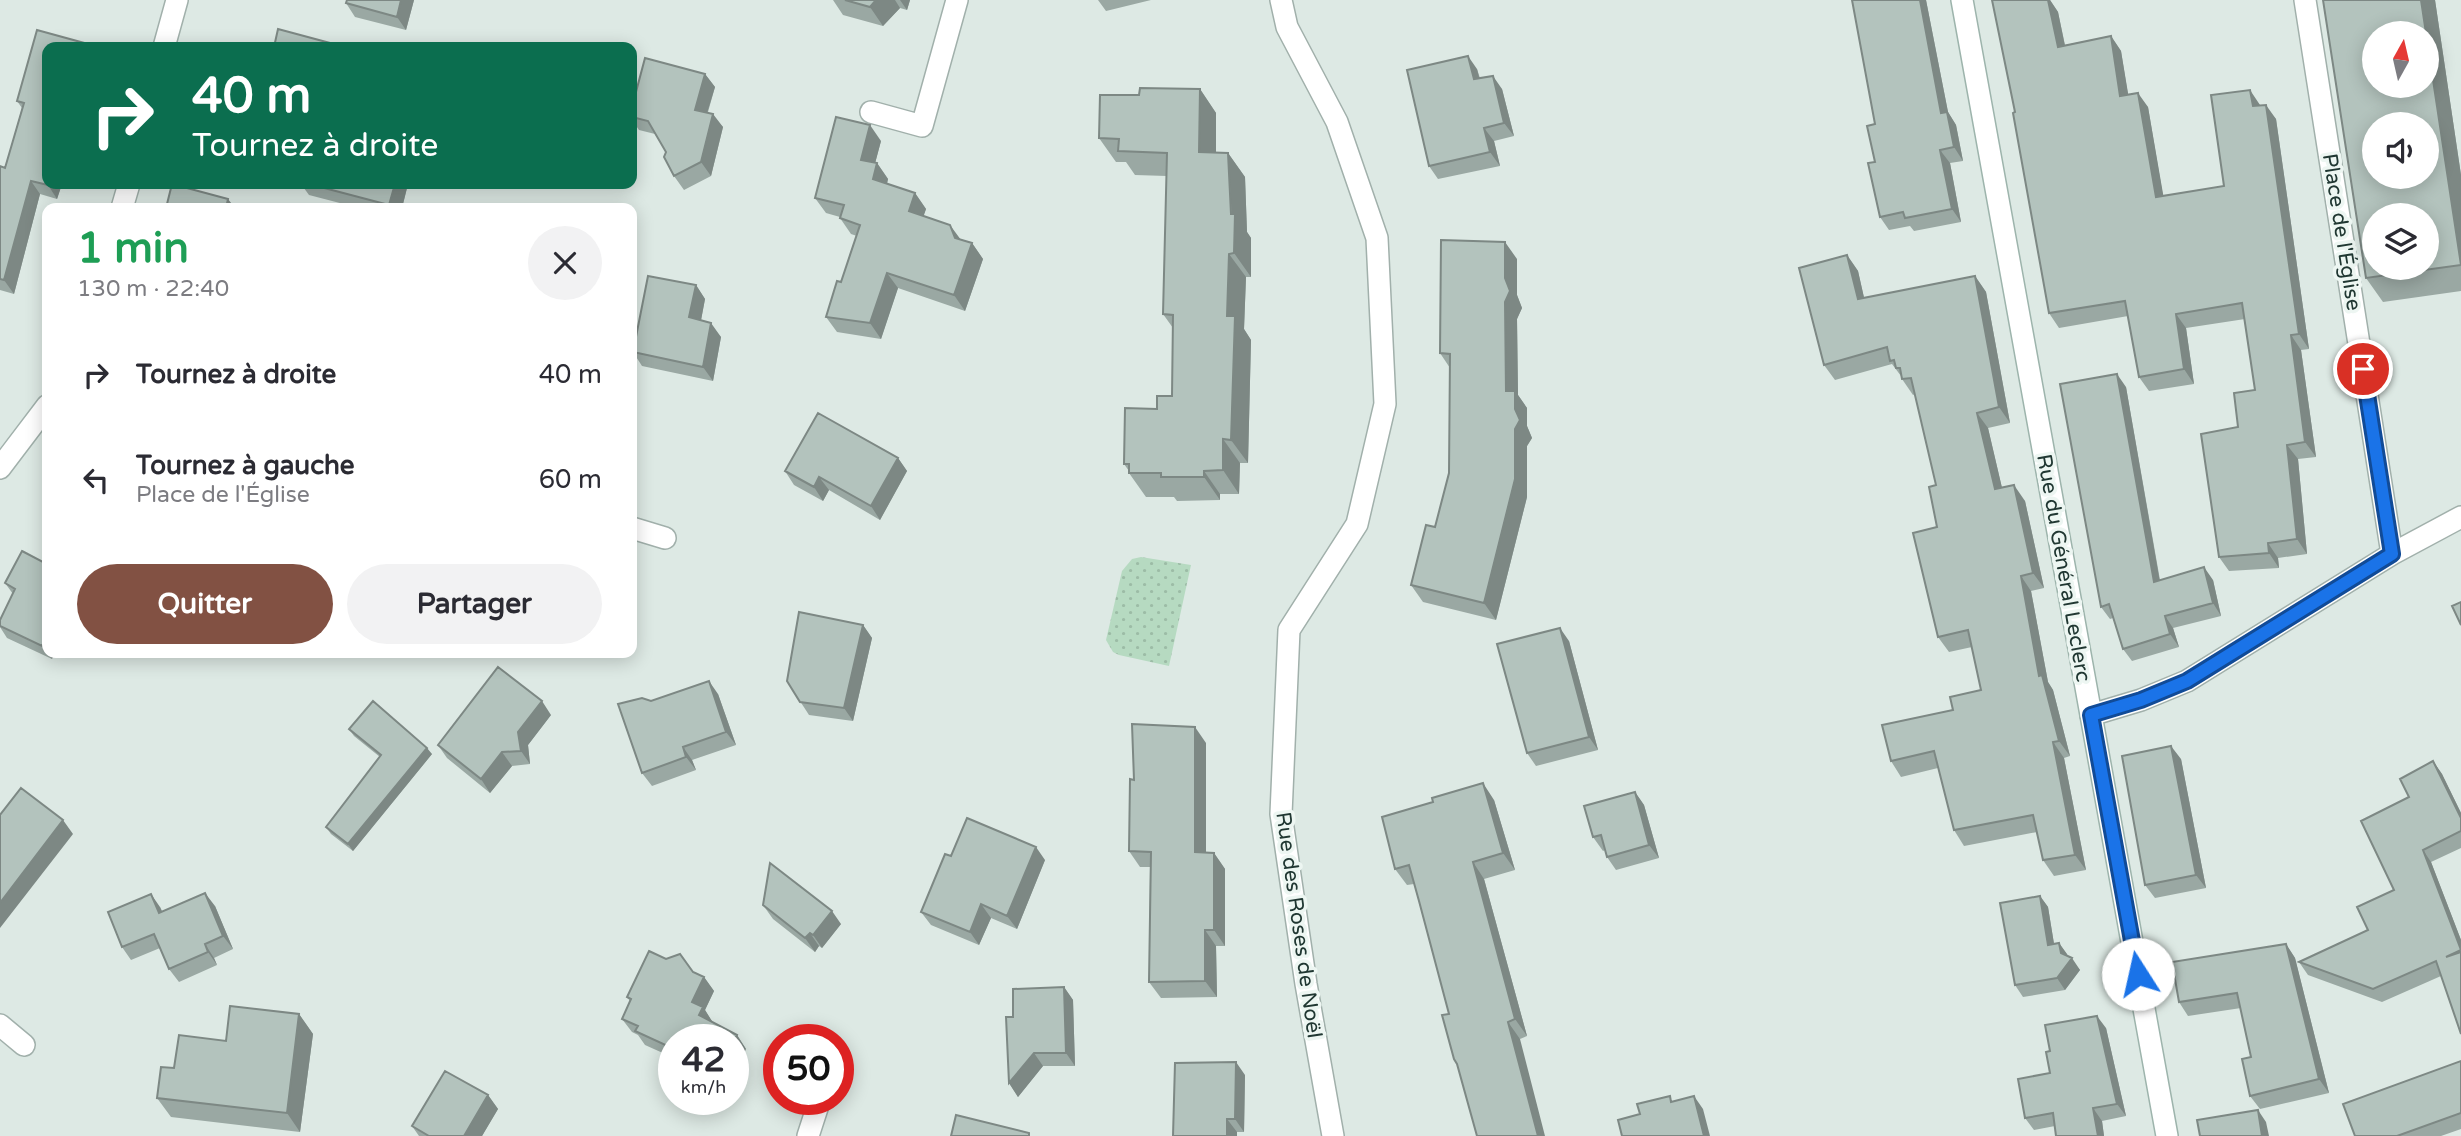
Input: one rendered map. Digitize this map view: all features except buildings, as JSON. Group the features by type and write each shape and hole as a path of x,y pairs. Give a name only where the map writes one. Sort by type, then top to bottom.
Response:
{"street":[{"path":"165,42 177,0"},
{"path":"871,112 922,126 957,0"},
{"name":"Rue des Roses de Noël","path":"1281,0 1287,27 1337,122 1377,238 1385,404 1357,524 1289,630 1281,814 1306,984 1333,1136"},
{"name":"Rue du Général Leclerc","path":"1962,0 2167,1136"},
{"name":"Place de l'Église","path":"2305,0 2392,554"},
{"path":"0,468 42,413"},
{"path":"2091,715 2141,700 2187,681 2392,554 2461,517"},
{"path":"637,530 665,538"},
{"path":"0,1025 24,1045"},
{"path":"808,1136 815,1115"}],"green space":[{"path":"1141,557 1191,565 1169,666 1119,655 1113,652 1106,640 1122,571 1132,559"}],"route":[{"path":"2138,974 2091,715 2141,700 2187,681 2392,554 2363,369"}]}
